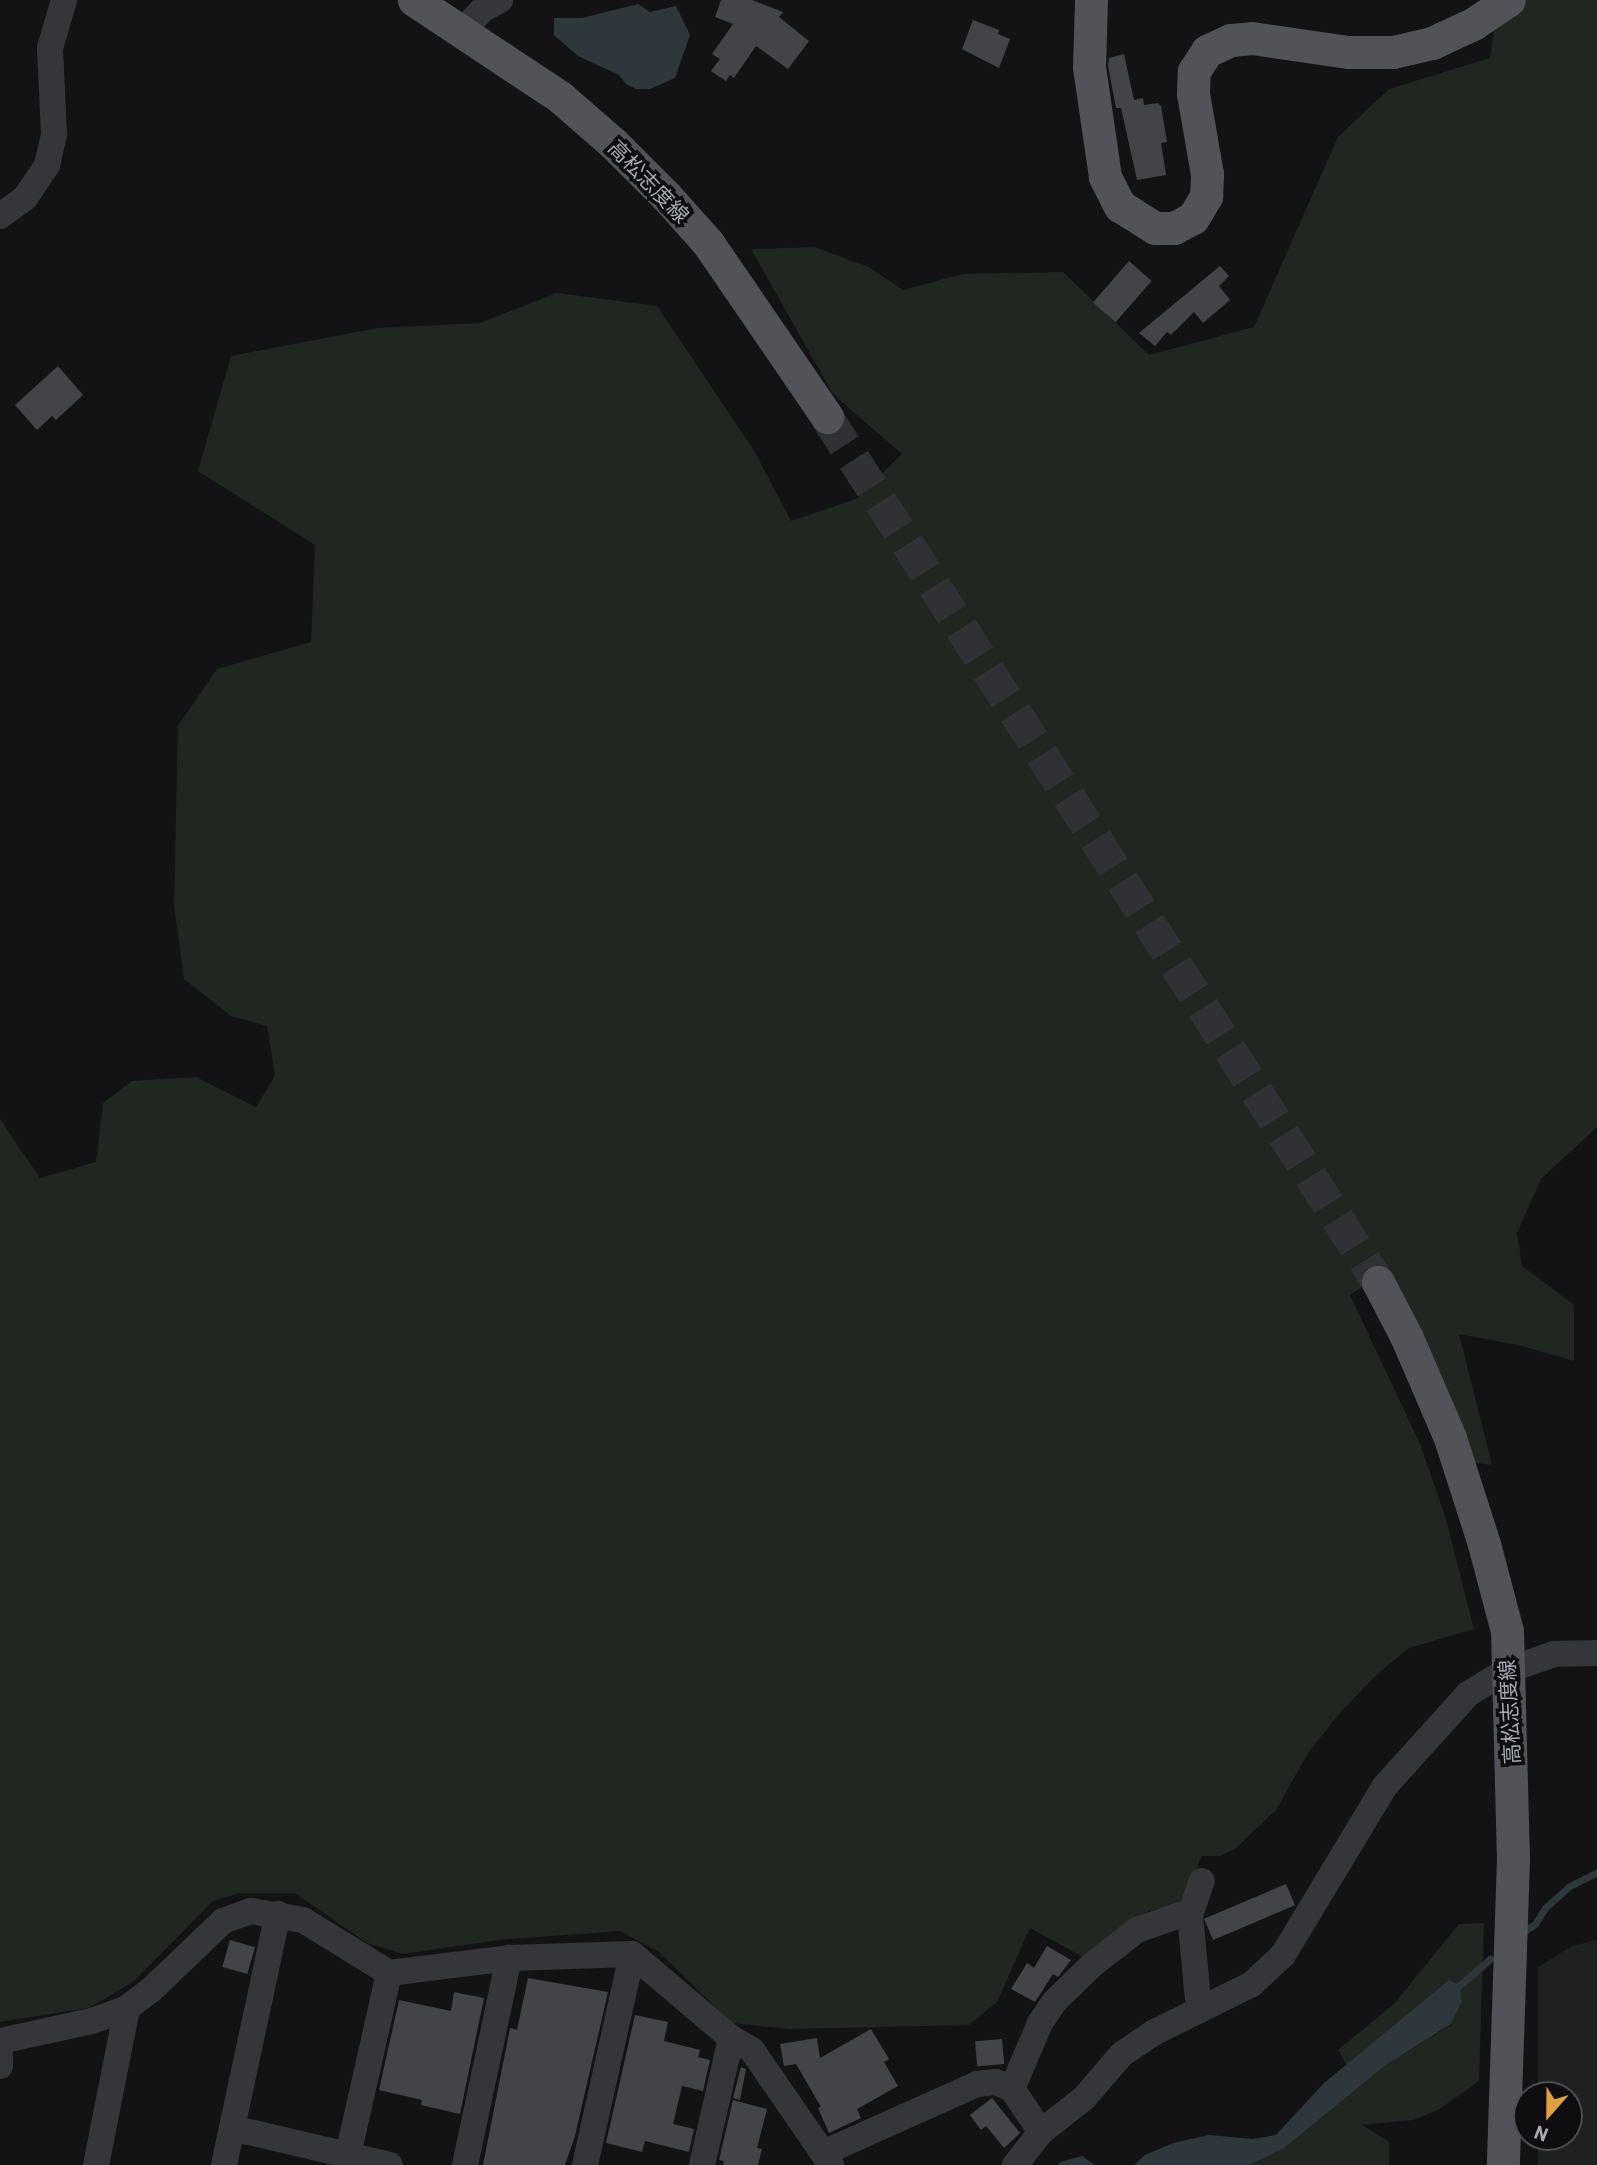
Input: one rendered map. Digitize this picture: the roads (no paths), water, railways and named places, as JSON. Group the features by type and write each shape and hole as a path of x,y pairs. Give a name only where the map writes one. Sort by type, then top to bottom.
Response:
{"main road":[{"name":"高松志度線","path":"414,0 560,97 613,143 667,197 708,243 827,417"},
{"path":"1091,0 1089,67 1105,177 1119,206 1156,228 1174,228 1193,218 1206,196 1207,174 1193,94 1194,71 1207,51 1231,40 1252,38 1348,52 1393,52 1432,43 1473,24 1509,0"},
{"name":"高松志度線","path":"1378,1282 1407,1338 1454,1451 1484,1544 1507,1631 1513,1858 1503,2165"}],"street":[{"path":"0,216 24,198 47,165 54,134 50,48 64,0"},
{"path":"462,31 482,10 500,0"},
{"path":"1015,2165 1041,2132 1084,2098 1122,2054 1155,2032 1252,1984 1283,1955 1385,1786 1468,1695 1506,1671 1554,1654 1597,1653"},
{"path":"1199,2011 1189,1916 1202,1881"},
{"path":"0,2066 0,2041 92,2021 127,2008 151,1990 223,1920 251,1911 303,1920 389,1973 509,1958 632,1954 731,2038 752,2050 827,2159 977,2084 996,2082 1012,2089 1041,2132"},
{"path":"224,2165 278,1914"},
{"path":"1012,2089 1040,2023 1054,2001 1092,1965 1137,1930 1180,1915 1189,1916"},
{"path":"585,2165 632,1954"},
{"path":"465,2165 509,1958"},
{"path":"348,2155 389,1973"},
{"path":"96,2165 127,2008"},
{"path":"702,2165 731,2038"},
{"path":"232,2128 390,2165"}],"waterway":[{"path":"1526,1930 1535,1924 1545,1908 1568,1887 1597,1872"},
{"path":"1460,1985 1490,1959"}],"tunnel":[{"path":"827,417 1378,1282"}]}
